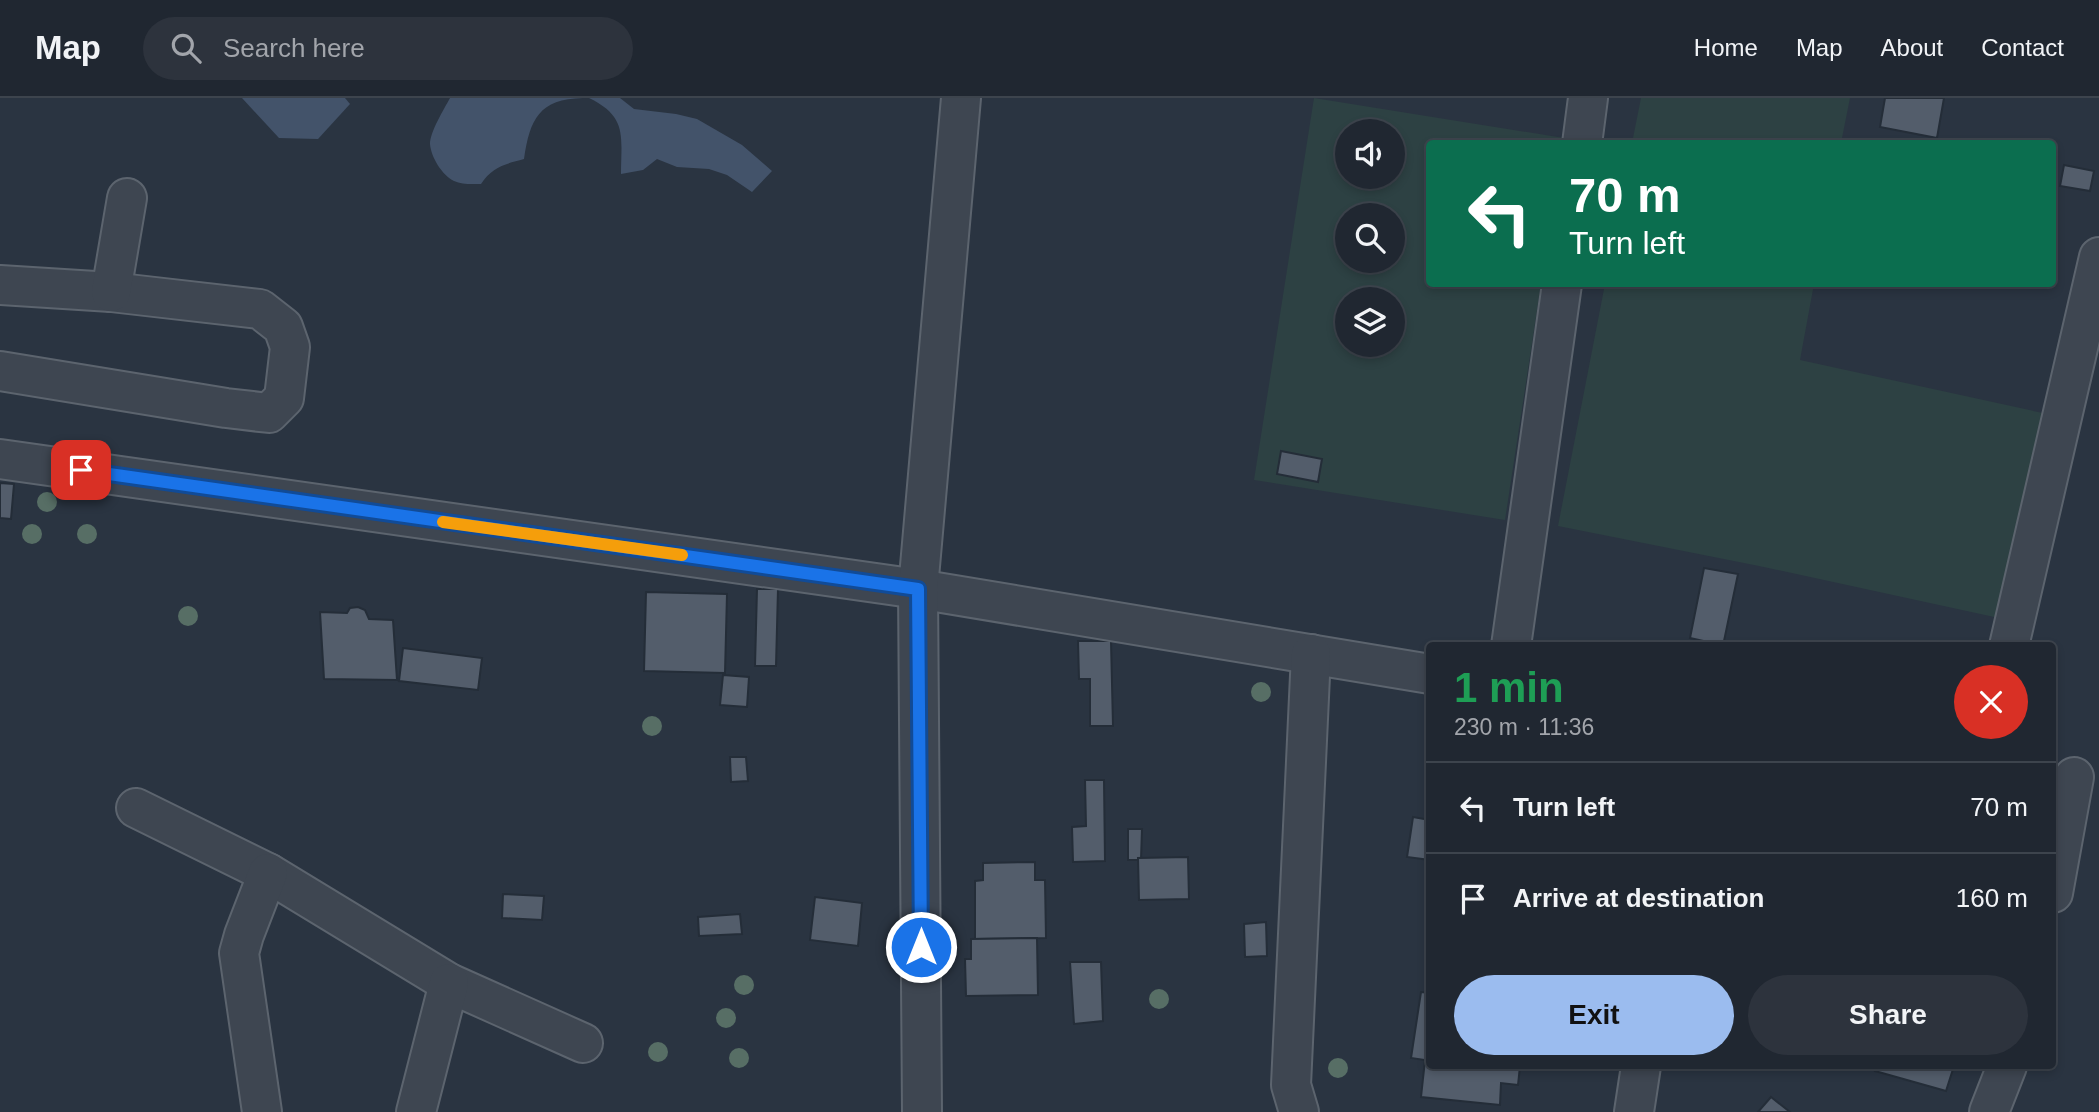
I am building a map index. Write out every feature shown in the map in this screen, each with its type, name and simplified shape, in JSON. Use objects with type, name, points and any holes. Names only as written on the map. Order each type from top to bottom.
[{"type":"street","points":[[922,1112],[918,589],[961,98]]},
{"type":"street","points":[[1582,140],[1588,98]]},
{"type":"street","points":[[111,292],[127,198]]},
{"type":"street","points":[[2010,642],[2099,257]]},
{"type":"street","points":[[0,285],[111,292],[260,309],[283,327],[290,347],[284,398],[269,413],[0,371]]},
{"type":"street","points":[[1511,642],[1562,287]]},
{"type":"street","points":[[0,459],[918,589],[1426,673]]},
{"type":"street","points":[[1299,1112],[1291,1084],[1311,654]]},
{"type":"street","points":[[2056,877],[2075,778]]},
{"type":"street","points":[[136,808],[268,873],[449,983],[583,1043]]},
{"type":"street","points":[[262,1112],[240,953],[244,935],[268,873]]},
{"type":"street","points":[[416,1112],[449,983]]},
{"type":"street","points":[[1634,1112],[1641,1069]]},
{"type":"street","points":[[1989,1112],[2006,1069]]},
{"type":"green space","points":[[1314,98],[1564,138],[1426,140],[1426,287],[1541,287],[1505,520],[1254,480]]},
{"type":"green space","points":[[1641,98],[1850,98],[1842,140],[1633,140]]},
{"type":"green space","points":[[1604,287],[1813,287],[1800,360],[2052,415],[2008,620],[1558,526]]},
{"type":"water","points":[[242,98],[345,98],[350,104],[318,139],[279,138]]},
{"type":"water","points":[[450,98],[583,98],[556,102],[539,114],[530,133],[524,159],[494,170],[481,184],[464,184],[445,175],[432,154],[430,144],[432,133]]},
{"type":"water","points":[[589,98],[620,98],[634,109],[697,119],[742,145],[772,171],[752,192],[727,175],[709,169],[677,167],[657,159],[643,170],[621,174],[620,129],[616,120],[602,105]]},
{"type":"building","points":[[1885,98],[1944,98],[1937,138],[1880,127]]},
{"type":"building","points":[[2064,165],[2094,171],[2090,191],[2060,186]]},
{"type":"building","points":[[1281,451],[1322,459],[1318,482],[1277,474]]},
{"type":"building","points":[[0,483],[14,484],[11,519],[0,518]]},
{"type":"building","points":[[1704,568],[1738,574],[1724,641],[1728,642],[1708,642],[1690,638]]},
{"type":"building","points":[[757,589],[778,589],[776,666],[755,666]]},
{"type":"building","points":[[646,592],[727,594],[725,673],[644,671]]},
{"type":"building","points":[[350,608],[365,610],[369,619],[393,620],[397,680],[324,679],[320,612],[347,613]]},
{"type":"building","points":[[1078,641],[1111,641],[1113,726],[1090,726],[1090,679],[1079,679]]},
{"type":"building","points":[[403,648],[482,658],[478,690],[399,681]]},
{"type":"building","points":[[723,675],[749,677],[747,707],[720,705]]},
{"type":"building","points":[[730,757],[746,757],[748,781],[731,782]]},
{"type":"building","points":[[1085,780],[1104,780],[1105,861],[1073,862],[1072,827],[1086,826]]},
{"type":"building","points":[[1413,817],[1426,819],[1426,859],[1407,857]]},
{"type":"building","points":[[1128,829],[1142,829],[1141,860],[1128,860]]},
{"type":"building","points":[[1188,857],[1189,899],[1139,900],[1138,858]]},
{"type":"building","points":[[1035,862],[1035,880],[1045,880],[1046,938],[975,939],[975,881],[983,880],[983,863]]},
{"type":"building","points":[[503,894],[544,896],[542,920],[502,918]]},
{"type":"building","points":[[815,897],[862,903],[858,946],[810,940]]},
{"type":"building","points":[[740,914],[742,934],[699,936],[698,917]]},
{"type":"building","points":[[1266,922],[1267,956],[1245,957],[1244,924]]},
{"type":"building","points":[[1037,938],[1038,995],[966,996],[965,959],[971,959],[971,939]]},
{"type":"building","points":[[1070,962],[1101,962],[1103,1021],[1074,1024]]},
{"type":"building","points":[[1421,992],[1426,993],[1426,1069],[1520,1069],[1518,1085],[1501,1083],[1500,1105],[1421,1097],[1425,1060],[1411,1058]]},
{"type":"building","points":[[1875,1069],[1953,1069],[1946,1091]]},
{"type":"building","points":[[1771,1097],[1790,1112],[1758,1112]]},
{"type":"slow traffic","points":[[443,522],[682,555]]},
{"type":"route","points":[[81,470],[918,589],[921,947]]}]
